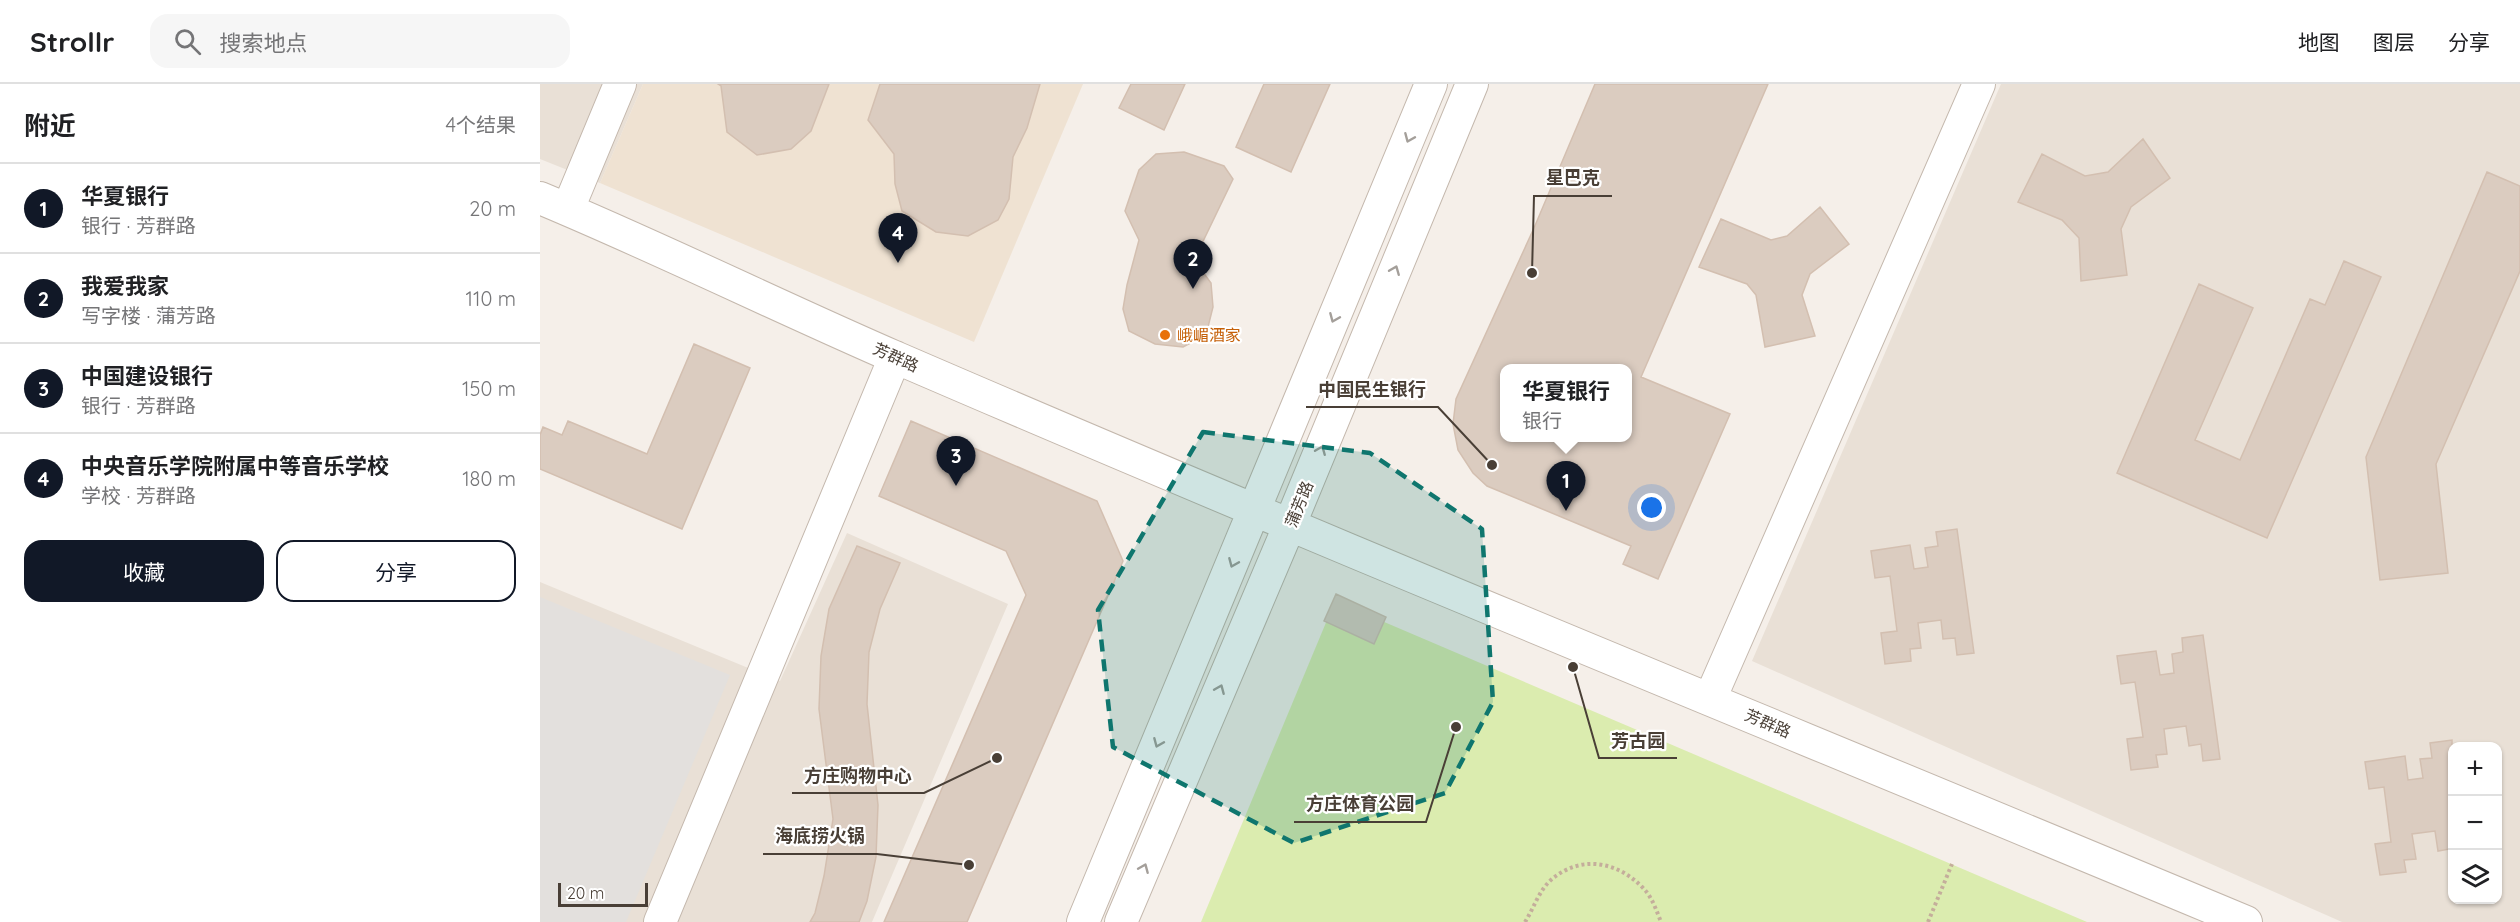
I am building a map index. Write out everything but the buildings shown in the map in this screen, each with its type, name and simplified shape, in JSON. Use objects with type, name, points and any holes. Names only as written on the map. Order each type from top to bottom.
[{"type":"street","points":[[554,203],[620,84]]},
{"type":"street","points":[[1083,922],[1431,84]]},
{"type":"street","name":"蒲芳路","points":[[1121,922],[1290,524],[1472,84]]},
{"type":"street","points":[[1710,699],[1979,84]]},
{"type":"street","name":"芳群路","points":[[554,203],[895,357],[1578,647],[1710,699],[2246,922]]},
{"type":"street","points":[[660,922],[895,357]]},
{"type":"path","points":[[1525,922],[1534,902],[1552,879],[1577,865],[1601,862],[1624,871],[1646,890],[1662,922]]},
{"type":"path","points":[[1928,922],[1952,864]]},
{"type":"highlighted area","points":[[1203,432],[1370,453],[1482,529],[1493,702],[1445,793],[1294,843],[1113,747],[1098,610]]},
{"type":"shaded area","points":[[540,84],[643,84],[600,183],[540,159]]},
{"type":"shaded area","points":[[643,84],[1083,84],[974,342],[600,183]]},
{"type":"shaded area","points":[[2001,84],[2520,84],[2520,922],[2342,922],[1752,661]]},
{"type":"shaded area","points":[[847,533],[1008,604],[872,922],[540,922],[540,582],[780,681]]},
{"type":"shaded area","points":[[540,597],[730,675],[626,922],[540,922]]},
{"type":"green space","points":[[1335,601],[2087,922],[1201,922]]},
{"type":"place","name":"中央音乐学院附属中等音乐学校","points":[[898,263]]},
{"type":"place","name":"星巴克","points":[[1532,273]]},
{"type":"place","name":"我爱我家","points":[[1193,289]]},
{"type":"place","name":"峨嵋酒家","points":[[1165,335]]},
{"type":"place","name":"中国民生银行","points":[[1492,465]]},
{"type":"place","name":"中国建设银行","points":[[956,486]]},
{"type":"place","name":"华夏银行","points":[[1566,511]]},
{"type":"place","name":"芳古园","points":[[1573,667]]},
{"type":"place","name":"方庄体育公园","points":[[1456,727]]},
{"type":"place","name":"方庄购物中心","points":[[997,758]]},
{"type":"place","name":"海底捞火锅","points":[[969,865]]}]
